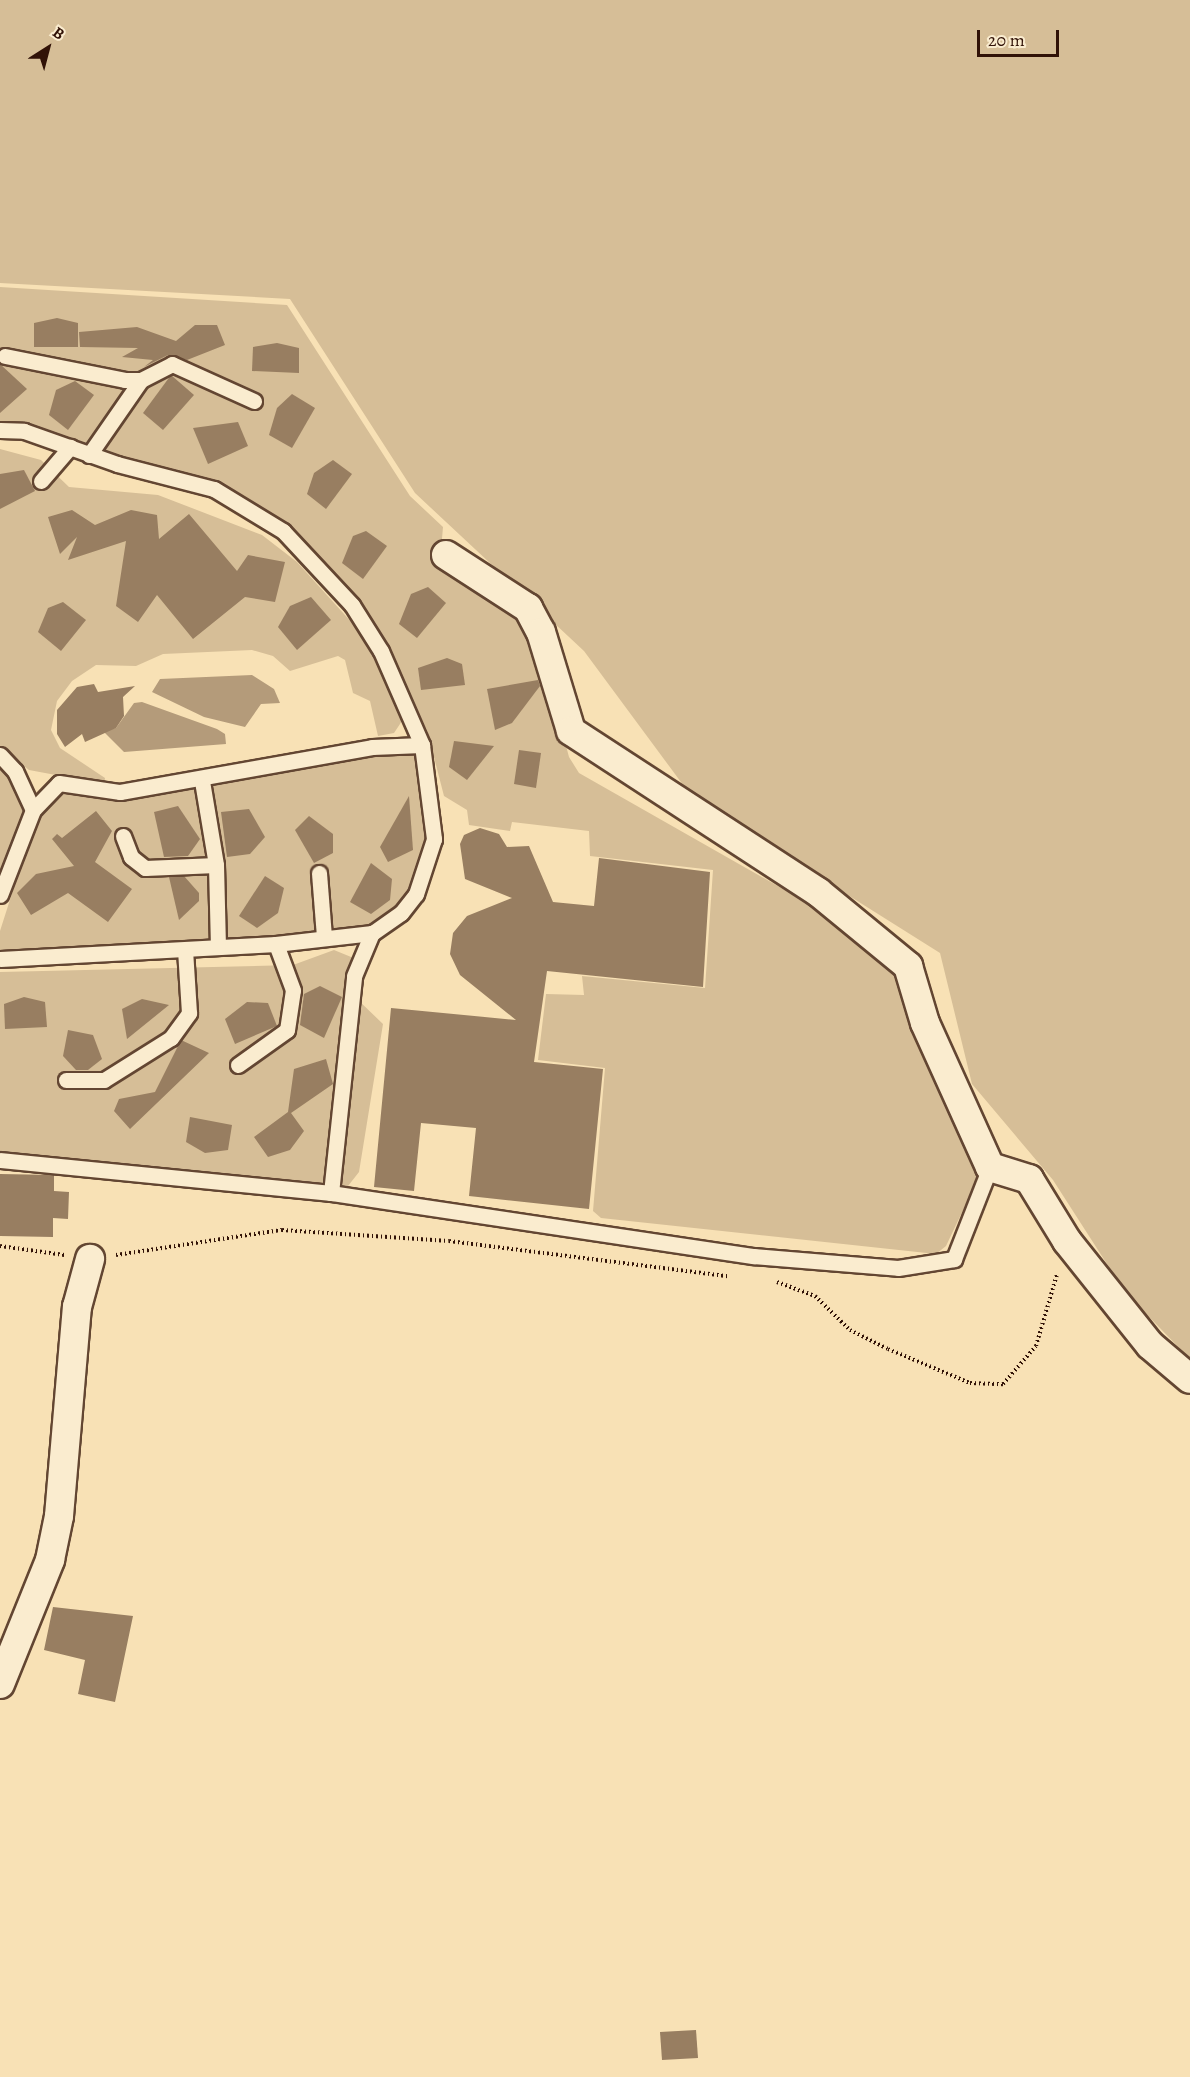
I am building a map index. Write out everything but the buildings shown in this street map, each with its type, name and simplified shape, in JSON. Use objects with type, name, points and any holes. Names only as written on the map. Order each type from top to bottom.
[{"type":"street","points":[[446,555],[528,608],[541,632],[571,731],[818,892],[908,966],[925,1023],[990,1167],[1029,1179],[1067,1241],[1150,1345],[1190,1379]]},
{"type":"street","points":[[0,1684],[50,1560],[59,1516],[77,1307],[90,1259]]},
{"type":"lane","points":[[5,356],[141,380]]},
{"type":"lane","points":[[89,455],[141,380],[172,364],[254,400]]},
{"type":"lane","points":[[0,430],[24,431],[89,455],[214,489],[283,531],[352,605],[381,651],[422,745],[434,840],[416,894],[372,933],[354,976],[331,1193]]},
{"type":"lane","points":[[41,481],[70,447]]},
{"type":"lane","points":[[0,895],[33,810],[59,783],[120,792],[372,747],[422,745]]},
{"type":"lane","points":[[0,755],[15,771],[33,810]]},
{"type":"lane","points":[[202,781],[216,865],[218,946]]},
{"type":"lane","points":[[123,836],[131,857],[145,868],[216,865]]},
{"type":"lane","points":[[319,873],[324,937]]},
{"type":"lane","points":[[0,959],[276,944],[372,933]]},
{"type":"lane","points":[[238,1065],[287,1030],[293,990],[276,944]]},
{"type":"lane","points":[[66,1080],[104,1080],[171,1038],[189,1013],[184,950]]},
{"type":"lane","points":[[0,1160],[331,1193],[753,1256],[898,1268],[954,1258],[990,1167]]},
{"type":"path","points":[[0,1246],[90,1259],[282,1230],[449,1241],[734,1277]]},
{"type":"path","points":[[767,1281],[815,1296],[850,1330],[930,1368],[970,1383],[1003,1384],[1036,1346],[1067,1241]]},
{"type":"shaded area","points":[[0,0],[1190,0],[1190,1359],[1125,1292],[1053,1180],[972,1084],[940,953],[692,797],[584,651],[415,493],[290,299],[0,283]]},
{"type":"shaded area","points":[[0,287],[287,305],[410,496],[443,527],[440,562],[521,613],[548,678],[569,757],[579,773],[864,935],[903,967],[984,1166],[946,1246],[936,1254],[601,1218],[593,1211],[605,1068],[538,1060],[546,994],[584,995],[582,976],[705,988],[713,870],[590,856],[589,831],[512,822],[510,831],[469,825],[467,810],[444,796],[427,730],[381,638],[250,505],[0,425]]},
{"type":"shaded area","points":[[0,449],[41,460],[69,487],[158,495],[262,535],[297,562],[363,635],[405,714],[394,733],[378,736],[370,701],[353,693],[345,660],[338,656],[290,671],[273,656],[252,650],[163,654],[136,666],[96,665],[72,681],[57,701],[51,730],[60,748],[105,778],[104,784],[29,770],[0,747]]},
{"type":"shaded area","points":[[252,675],[274,689],[280,703],[261,704],[245,727],[204,717],[152,692],[160,679]]},
{"type":"shaded area","points":[[142,702],[217,729],[225,734],[226,744],[124,752],[102,730],[116,728],[134,703]]},
{"type":"shaded area","points":[[409,750],[419,759],[426,838],[404,903],[371,930],[0,954],[0,931],[38,812],[57,791],[109,801]]},
{"type":"shaded area","points":[[0,763],[19,787],[26,807],[0,876]]},
{"type":"shaded area","points":[[334,950],[356,959],[356,998],[383,1024],[359,1172],[348,1186],[338,1192],[0,1157],[0,972],[293,965]]}]
